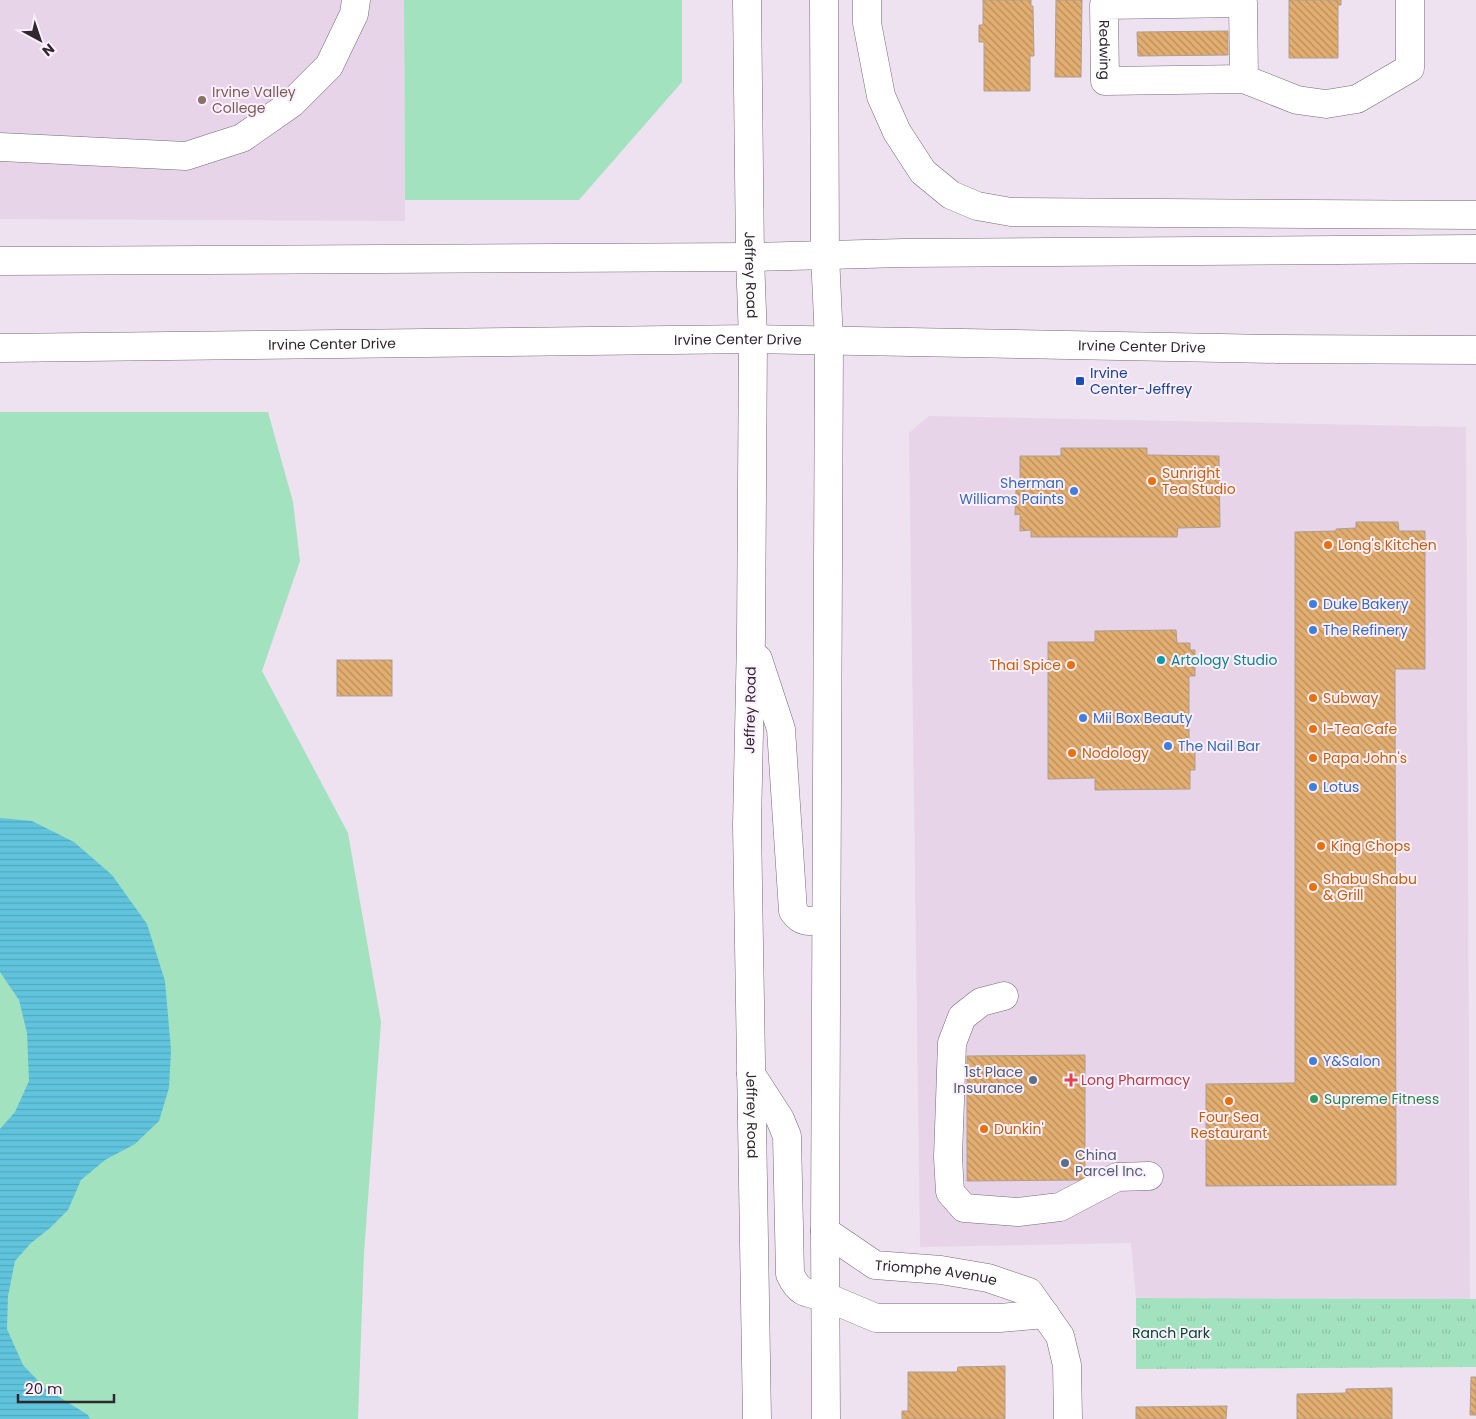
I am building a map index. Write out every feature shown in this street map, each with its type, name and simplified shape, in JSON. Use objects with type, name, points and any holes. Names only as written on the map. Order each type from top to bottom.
[{"type":"main road","points":[[0,147],[186,156],[242,138],[292,103],[329,66],[354,14],[356,0]]},
{"type":"main road","name":"Jeffrey Road","points":[[747,0],[750,257],[753,338],[751,638],[747,825],[757,1419]]},
{"type":"main road","points":[[824,0],[824,255],[830,341],[824,1296],[826,1419]]},
{"type":"main road","points":[[867,0],[867,24],[881,96],[897,132],[923,172],[951,195],[977,206],[1011,212],[1476,215]]},
{"type":"main road","name":"Redwing","points":[[1244,79],[1243,3],[1104,5],[1105,81],[1244,79],[1297,100],[1326,104],[1357,99],[1410,68],[1410,0]]},
{"type":"main road","points":[[0,261],[750,257],[913,253],[1476,248]]},
{"type":"main road","name":"Irvine Center Drive","points":[[0,348],[753,338],[1278,349],[1476,350]]},
{"type":"main road","points":[[751,638],[781,729],[793,911],[798,918],[805,922],[826,919]]},
{"type":"main road","points":[[1004,996],[982,1002],[962,1017],[952,1043],[948,1157],[950,1192],[964,1208],[1018,1212],[1060,1207],[1117,1176],[1149,1176]]},
{"type":"main road","points":[[751,1074],[780,1119],[787,1136],[790,1274],[800,1290],[809,1295],[824,1296],[876,1318],[1000,1318],[1053,1325],[1067,1365],[1068,1419]]},
{"type":"main road","name":"Triomphe Avenue","points":[[825,1231],[875,1265],[941,1270],[988,1278],[1029,1292],[1053,1325]]},
{"type":"shaded area","name":"Irvine Valley College","points":[[0,0],[404,0],[405,221],[0,219]]},
{"type":"shaded area","points":[[929,416],[1466,427],[1470,1299],[1136,1298],[1131,1243],[920,1247],[909,433]]},
{"type":"green space","points":[[404,0],[682,0],[682,82],[579,200],[405,200]]},
{"type":"green space","points":[[0,412],[268,412],[293,502],[300,561],[262,671],[348,833],[381,1022],[364,1253],[358,1419],[0,1419]]},
{"type":"green space","name":"Ranch Park","points":[[1136,1298],[1476,1299],[1476,1367],[1136,1369]]},
{"type":"water","points":[[0,818],[32,821],[74,842],[112,875],[147,924],[165,981],[171,1050],[169,1088],[159,1121],[135,1144],[105,1160],[81,1180],[68,1210],[31,1243],[15,1261],[8,1296],[7,1329],[23,1365],[45,1388],[88,1415],[90,1419],[0,1419],[0,1129],[15,1112],[29,1081],[27,1033],[19,1000],[0,972]]},
{"type":"building","points":[[983,0],[1031,0],[1031,6],[1033,6],[1034,56],[1030,56],[1030,91],[984,91],[984,42],[979,42],[979,25],[983,25]]},
{"type":"building","points":[[1056,0],[1082,0],[1081,77],[1055,77]]},
{"type":"building","points":[[1289,0],[1341,0],[1341,5],[1338,5],[1338,58],[1289,58]]},
{"type":"building","points":[[1228,31],[1228,55],[1138,56],[1137,32]]},
{"type":"building","points":[[1061,448],[1147,448],[1147,455],[1219,456],[1220,527],[1178,528],[1177,537],[1031,537],[1031,530],[1020,531],[1020,514],[1015,515],[1016,490],[1020,490],[1020,456],[1061,456]]},
{"type":"building","points":[[1356,522],[1398,522],[1399,531],[1425,531],[1425,669],[1395,669],[1396,1185],[1206,1186],[1206,1084],[1295,1083],[1295,532],[1336,531],[1336,529],[1356,528]]},
{"type":"building","points":[[1176,630],[1177,643],[1190,643],[1190,650],[1195,650],[1195,676],[1189,676],[1189,744],[1195,745],[1195,770],[1190,770],[1190,789],[1095,790],[1095,778],[1048,779],[1048,642],[1095,642],[1095,631]]},
{"type":"building","points":[[337,660],[392,660],[392,696],[337,696]]},
{"type":"building","points":[[1085,1055],[1085,1180],[967,1181],[967,1056]]},
{"type":"building","points":[[1005,1366],[1005,1419],[902,1419],[902,1411],[908,1411],[908,1372],[957,1372],[958,1367]]},
{"type":"building","points":[[1471,1377],[1476,1377],[1476,1415],[1470,1415]]},
{"type":"building","points":[[1392,1388],[1392,1419],[1297,1419],[1297,1394],[1346,1393],[1346,1389]]},
{"type":"building","points":[[1227,1406],[1226,1419],[1136,1419],[1136,1407]]},
{"type":"place","name":"Irvine Valley College","points":[[202,100]]},
{"type":"place","name":"Irvine Center-Jeffrey","points":[[1080,381]]},
{"type":"place","name":"Sunright Tea Studio","points":[[1152,481]]},
{"type":"place","name":"Sherman Williams Paints","points":[[1074,491]]},
{"type":"place","name":"Long's Kitchen","points":[[1328,545]]},
{"type":"place","name":"Duke Bakery","points":[[1313,604]]},
{"type":"place","name":"The Refinery","points":[[1313,630]]},
{"type":"place","name":"Artology Studio","points":[[1161,660]]},
{"type":"place","name":"Thai Spice","points":[[1071,665]]},
{"type":"place","name":"Subway","points":[[1313,698]]},
{"type":"place","name":"Mii Box Beauty","points":[[1083,718]]},
{"type":"place","name":"I-Tea Cafe","points":[[1313,729]]},
{"type":"place","name":"The Nail Bar","points":[[1168,746]]},
{"type":"place","name":"Nodology","points":[[1072,753]]},
{"type":"place","name":"Papa John's","points":[[1313,758]]},
{"type":"place","name":"Lotus","points":[[1313,787]]},
{"type":"place","name":"King Chops","points":[[1321,846]]},
{"type":"place","name":"Shabu Shabu & Grill","points":[[1313,887]]},
{"type":"place","name":"Y&Salon","points":[[1313,1061]]},
{"type":"place","name":"1st Place Insurance","points":[[1033,1080]]},
{"type":"place","name":"Long Pharmacy","points":[[1071,1080]]},
{"type":"place","name":"Supreme Fitness","points":[[1314,1099]]},
{"type":"place","name":"Four Sea Restaurant","points":[[1229,1101]]},
{"type":"place","name":"Dunkin'","points":[[984,1129]]},
{"type":"place","name":"China Parcel Inc.","points":[[1065,1163]]}]
